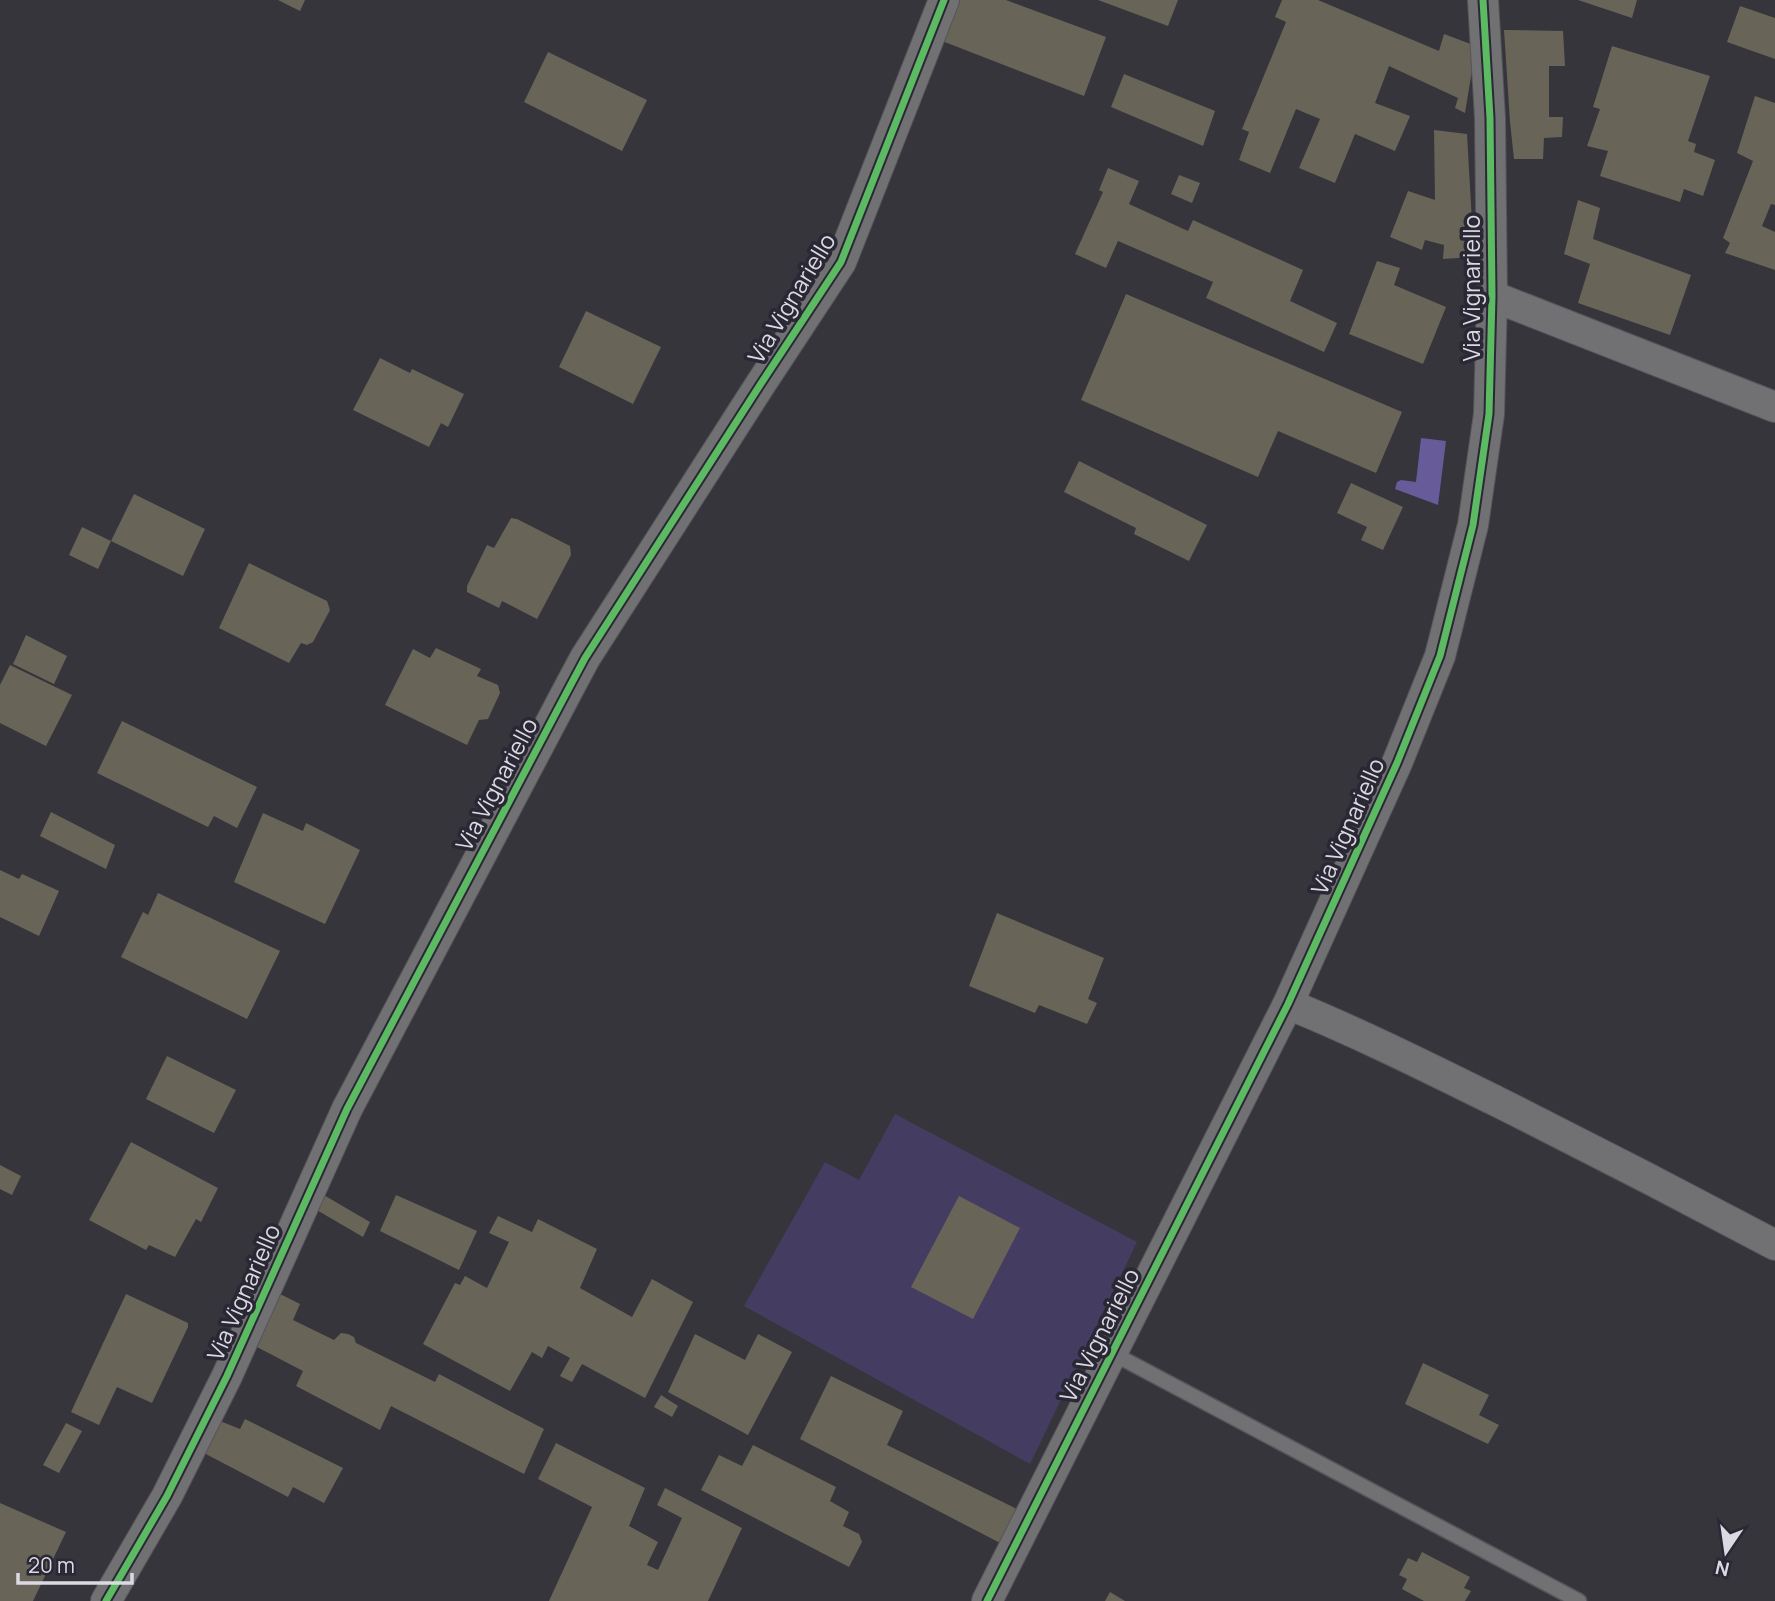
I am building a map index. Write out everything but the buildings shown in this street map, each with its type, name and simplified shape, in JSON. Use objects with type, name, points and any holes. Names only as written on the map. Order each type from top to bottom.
[{"type":"street","name":"Via Vignariello","points":[[106,1601],[167,1496],[227,1376],[346,1109],[585,658],[841,262],[944,0]]},
{"type":"street","name":"Via Vignariello","points":[[987,1601],[1288,1004],[1397,763],[1440,656],[1474,525],[1489,414],[1492,296],[1490,118],[1483,0]]},
{"type":"street","points":[[1492,296],[1775,407]]},
{"type":"street","points":[[1288,1004],[1338,1025],[1525,1115],[1775,1245]]},
{"type":"lane","points":[[1112,1353],[1580,1601]]},
{"type":"shaded area","points":[[1421,438],[1446,441],[1438,505],[1395,489],[1397,482],[1401,480],[1416,482]]},
{"type":"shaded area","points":[[895,1114],[1137,1242],[1030,1464],[744,1306],[825,1162],[859,1180]]},
{"type":"cycle path","points":[[106,1601],[167,1496],[227,1376],[347,1109],[585,658],[841,262],[944,0]]},
{"type":"cycle path","points":[[987,1601],[1288,1004],[1397,763],[1440,656],[1473,525],[1489,414],[1492,296],[1490,118],[1483,0]]}]
